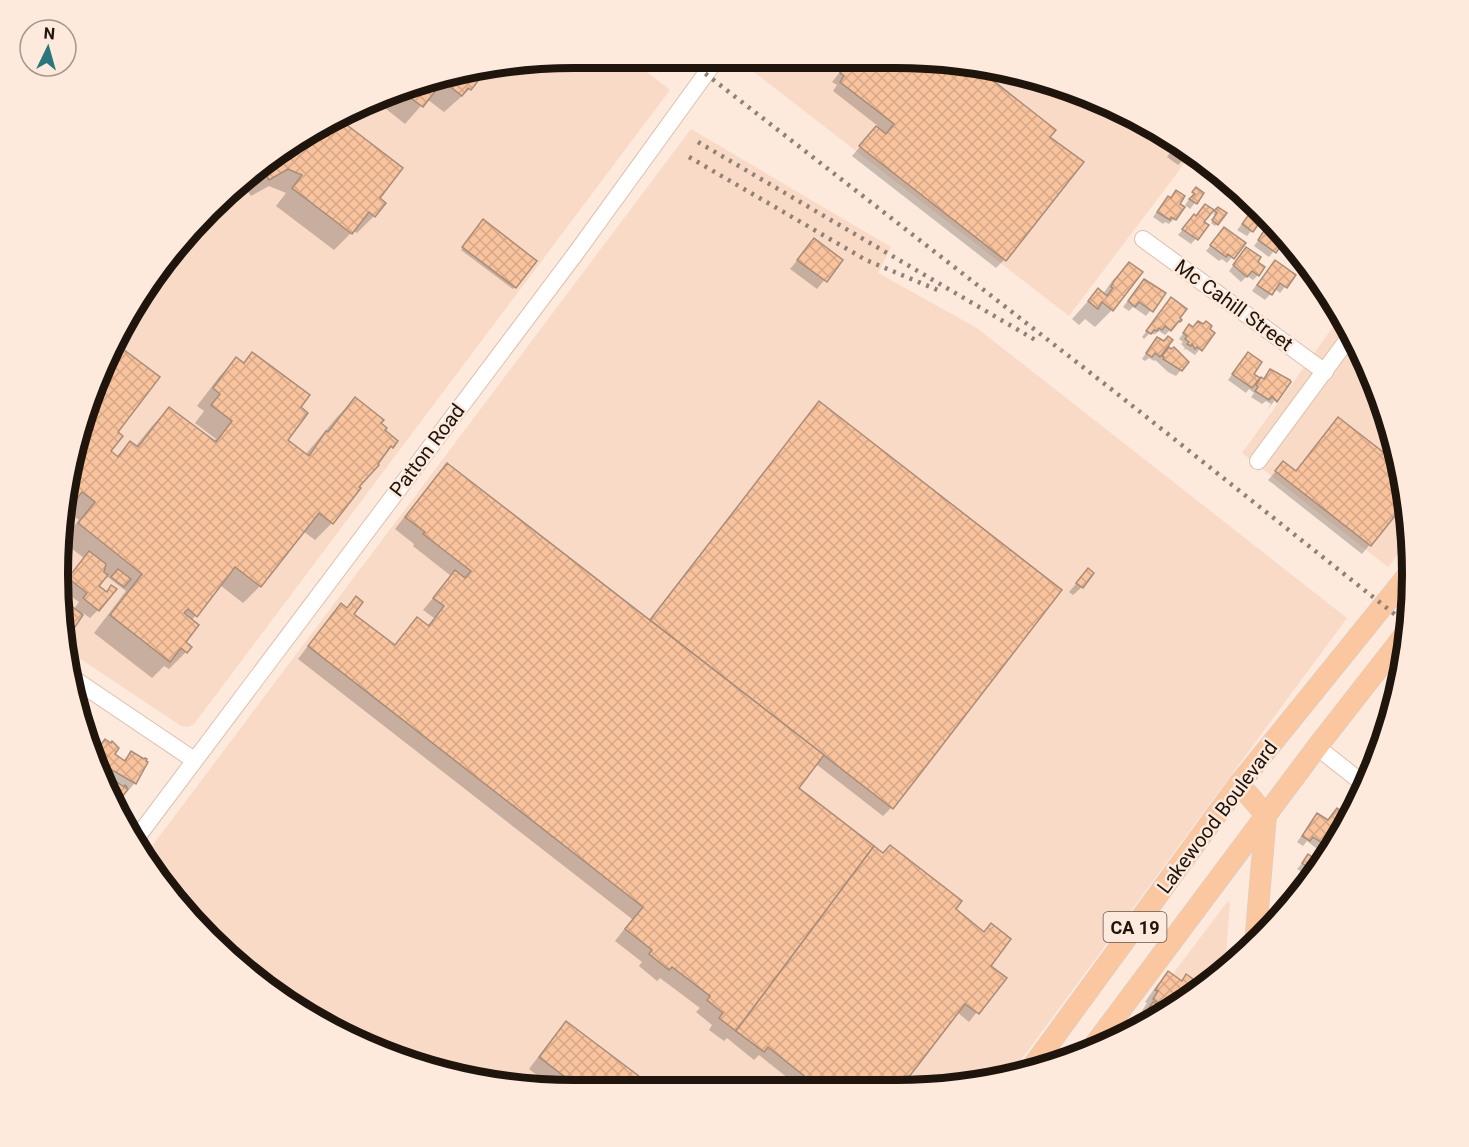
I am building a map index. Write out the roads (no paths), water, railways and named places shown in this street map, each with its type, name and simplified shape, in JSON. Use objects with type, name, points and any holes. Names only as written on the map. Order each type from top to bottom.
[{"type":"main road","name":"Lakewood Boulevard","points":[[1038,1059],[1239,784],[1401,583]]},
{"type":"main road","name":"Lakewood Boulevard","points":[[1102,1035],[1317,747],[1396,646]]},
{"type":"main road","points":[[1239,784],[1266,815],[1256,927]]},
{"type":"street","name":"Patton Road","points":[[140,834],[576,253],[710,68]]},
{"type":"street","name":"Mc Cahill Street","points":[[1143,239],[1324,372]]},
{"type":"street","points":[[1258,461],[1345,343]]},
{"type":"street","points":[[80,683],[194,760]]},
{"type":"street","points":[[1317,747],[1357,779]]},
{"type":"railway","points":[[698,68],[1115,392],[1399,618]]},
{"type":"railway","points":[[698,142],[1037,341]]},
{"type":"railway","points":[[689,157],[866,260],[940,291]]}]
